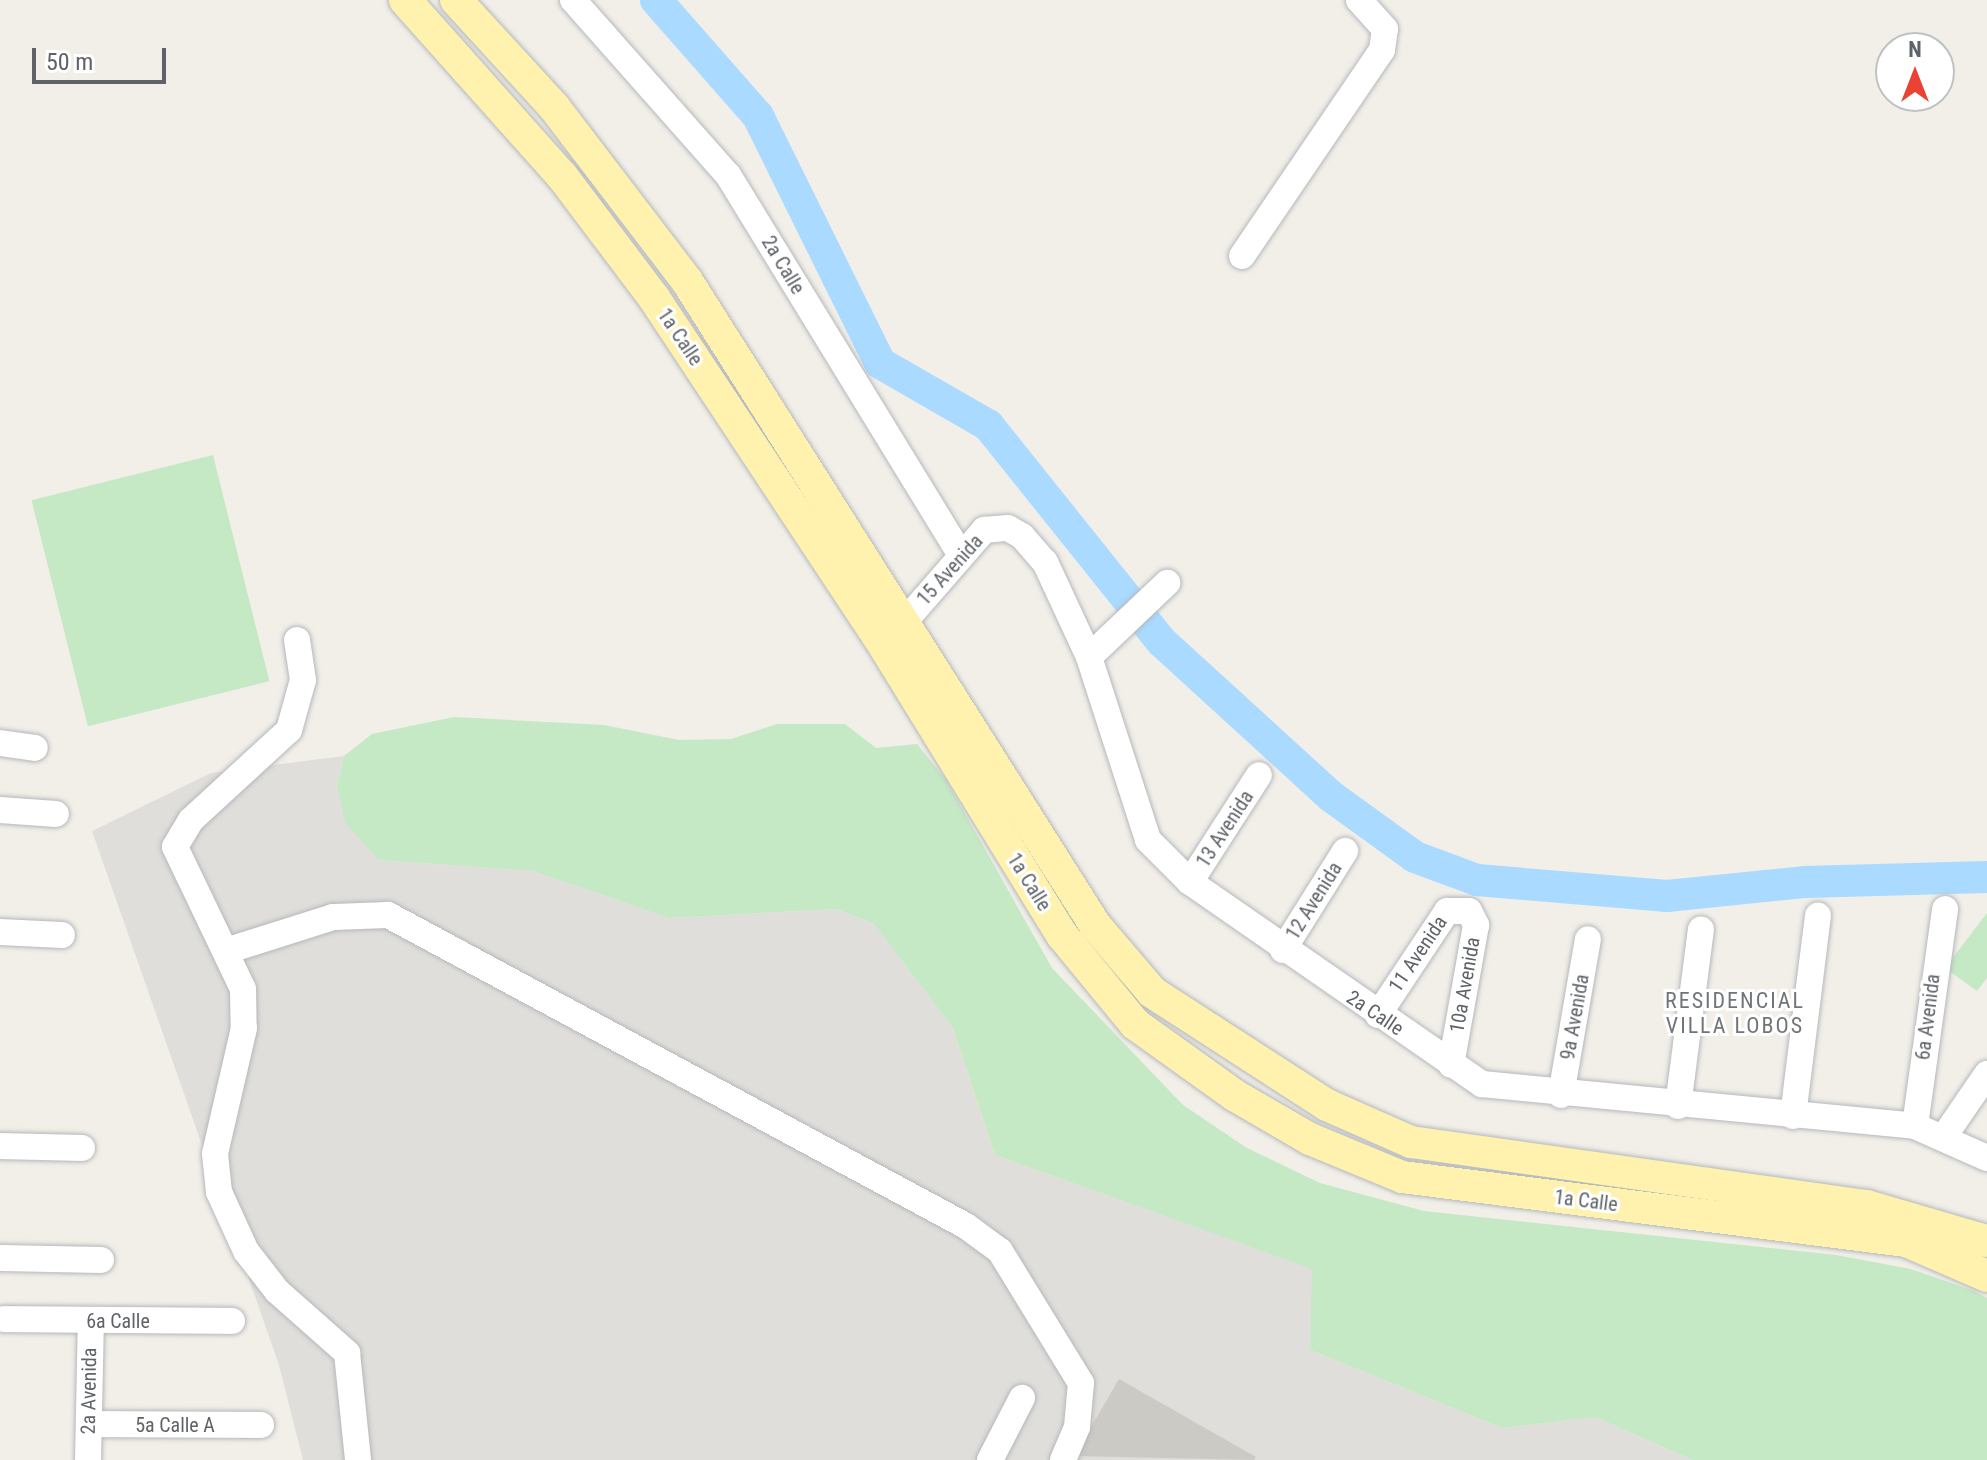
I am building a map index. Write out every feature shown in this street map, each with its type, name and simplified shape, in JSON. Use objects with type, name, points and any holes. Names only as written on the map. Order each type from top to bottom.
[{"type":"main road","name":"1a Calle","points":[[405,0],[562,176],[654,298],[878,636],[1062,935],[1135,1024],[1246,1102],[1402,1177],[1906,1241],[1987,1276]]},
{"type":"main road","name":"1a Calle","points":[[456,0],[646,224],[1134,977],[1327,1105],[1384,1134],[1442,1149],[1867,1206],[1987,1241]]},
{"type":"street","name":"2a Calle","points":[[573,0],[728,175],[960,554]]},
{"type":"street","points":[[1242,256],[1382,50],[1385,29],[1359,0]]},
{"type":"street","name":"15 Avenida","points":[[905,621],[984,530],[1000,527]]},
{"type":"street","name":"2a Calle","points":[[1000,527],[1022,536],[1045,562],[1089,657],[1148,840],[1190,882],[1451,1065],[1482,1084],[1561,1095],[1915,1126],[1987,1158]]},
{"type":"street","points":[[1089,657],[1167,583]]},
{"type":"street","points":[[297,640],[303,680],[289,730],[191,820],[175,847],[229,950],[243,989],[244,1028],[222,1101],[219,1192],[246,1251],[277,1291],[347,1353],[358,1460]]},
{"type":"street","points":[[0,743],[35,748]]},
{"type":"street","name":"13 Avenida","points":[[1190,882],[1259,775]]},
{"type":"street","points":[[0,810],[56,814]]},
{"type":"street","name":"12 Avenida","points":[[1283,950],[1345,851]]},
{"type":"street","name":"11 Avenida","points":[[1378,1015],[1447,911],[1466,909]]},
{"type":"street","name":"10a Avenida","points":[[1451,1065],[1476,925],[1466,909]]},
{"type":"street","name":"6a Avenida","points":[[1915,1126],[1945,909]]},
{"type":"street","points":[[229,950],[333,917],[388,915],[966,1226],[1000,1251],[1081,1383],[1077,1427],[1063,1460]]},
{"type":"street","points":[[1793,1116],[1818,916]]},
{"type":"street","points":[[1678,1106],[1701,929]]},
{"type":"street","points":[[0,932],[62,935]]},
{"type":"street","name":"9a Avenida","points":[[1561,1095],[1588,939]]},
{"type":"street","points":[[1943,1138],[1987,1074]]},
{"type":"street","points":[[0,1146],[82,1148]]},
{"type":"street","points":[[0,1258],[101,1260]]},
{"type":"street","name":"6a Calle","points":[[4,1319],[232,1321]]},
{"type":"street","name":"2a Avenida","points":[[88,1460],[91,1321]]},
{"type":"street","points":[[990,1460],[1022,1398]]},
{"type":"street","name":"5a Calle A","points":[[89,1424],[261,1425]]},
{"type":"shaded area","points":[[344,756],[337,787],[379,860],[533,871],[669,918],[836,909],[873,923],[953,1028],[995,1155],[1313,1269],[1310,1350],[1503,1428],[1595,1417],[1693,1460],[303,1460],[279,1365],[92,831],[211,773]]},
{"type":"green space","points":[[213,455],[269,681],[88,726],[32,500]]},
{"type":"green space","points":[[454,717],[604,725],[679,740],[731,739],[777,724],[845,724],[876,748],[917,744],[946,780],[1052,968],[1183,1105],[1247,1148],[1320,1183],[1424,1211],[1836,1255],[1911,1269],[1974,1291],[1987,1298],[1987,1460],[1693,1460],[1595,1417],[1503,1428],[1310,1350],[1312,1269],[995,1155],[953,1028],[873,923],[836,909],[669,918],[533,871],[379,860],[346,824],[337,787],[344,756],[372,734]]},
{"type":"green space","points":[[1987,913],[1987,978],[1977,991],[1945,968]]},
{"type":"building","points":[[1119,1379],[1256,1457],[1254,1460],[1074,1456]]},
{"type":"waterway","points":[[656,0],[758,116],[880,363],[988,425],[1162,642],[1332,797],[1415,857],[1477,880],[1667,896],[1804,882],[1987,877]]},
{"type":"district","name":"RESIDENCIAL VILLA LOBOS","points":[[1735,1012]]}]
